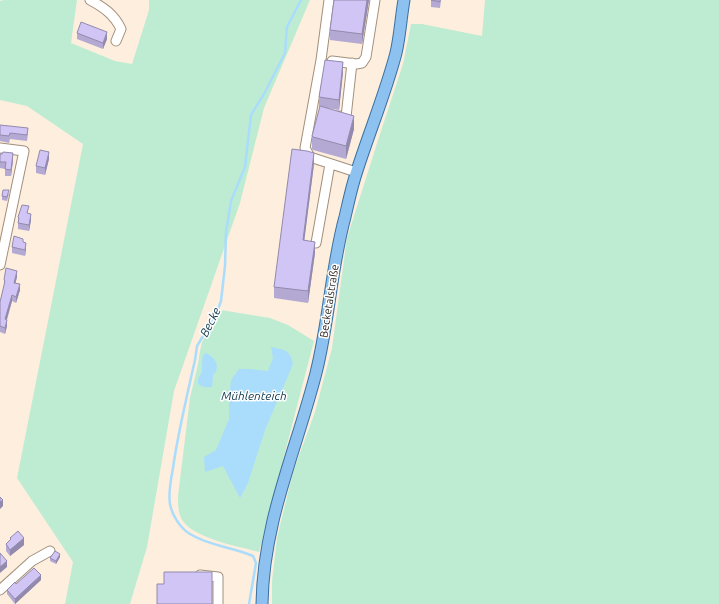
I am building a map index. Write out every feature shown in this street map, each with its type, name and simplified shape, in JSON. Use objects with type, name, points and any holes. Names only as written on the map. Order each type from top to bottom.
[{"type":"main road","name":"Becketalstraße","points":[[262,604],[262,590],[269,537],[278,498],[316,373],[326,326],[338,241],[356,172],[377,116],[396,51],[404,0]]},
{"type":"street","points":[[90,0],[104,8],[118,22],[121,29],[120,35],[116,41]]},
{"type":"street","points":[[329,0],[315,112],[305,148],[310,157],[356,172]]},
{"type":"street","points":[[321,60],[362,63],[366,57],[375,0]]},
{"type":"street","points":[[332,115],[346,117],[352,63]]},
{"type":"street","points":[[0,148],[24,152],[1,254],[0,266]]},
{"type":"street","points":[[316,243],[330,164]]},
{"type":"street","points":[[0,590],[32,561],[50,551]]},
{"type":"street","points":[[194,574],[218,577],[218,604]]},
{"type":"green space","points":[[77,0],[71,43],[115,61],[132,64],[149,10],[149,0],[310,0],[264,108],[240,203],[174,391],[147,547],[130,604],[65,604],[73,562],[17,478],[83,144],[27,106],[0,100],[0,1]]},
{"type":"green space","points":[[485,0],[719,0],[719,604],[272,604],[272,581],[277,538],[293,472],[315,412],[332,348],[347,238],[403,64],[411,24],[422,24],[482,36]]},
{"type":"green space","points":[[221,310],[270,318],[288,325],[314,341],[259,552],[227,544],[194,531],[186,525],[181,518],[179,510],[178,496],[190,398],[202,342]]},
{"type":"water","name":"Mühlenteich","points":[[271,347],[286,351],[290,355],[293,364],[265,430],[248,483],[240,498],[223,466],[205,472],[204,457],[216,450],[229,419],[231,380],[239,369],[268,371],[273,358]]},
{"type":"water","points":[[206,353],[213,358],[217,365],[216,371],[213,375],[212,387],[200,386],[198,382],[202,371],[203,355]]},
{"type":"building","points":[[334,0],[367,0],[362,34],[330,30]]},
{"type":"building","points":[[81,22],[107,32],[103,43],[77,33]]},
{"type":"building","points":[[325,60],[343,62],[339,100],[319,97]]},
{"type":"building","points":[[320,106],[354,116],[346,146],[312,136]]},
{"type":"building","points":[[0,125],[28,128],[27,135],[10,133],[9,136],[0,135]]},
{"type":"building","points":[[292,149],[314,153],[303,240],[315,242],[308,291],[274,287]]},
{"type":"building","points":[[40,150],[49,152],[45,168],[36,166]]},
{"type":"building","points":[[3,152],[13,153],[11,170],[5,169],[6,162],[0,162],[0,154]]},
{"type":"building","points":[[3,190],[9,190],[7,197],[2,196]]},
{"type":"building","points":[[22,205],[29,206],[27,213],[31,214],[29,225],[18,223],[18,217]]},
{"type":"building","points":[[14,236],[23,239],[23,242],[26,243],[25,250],[12,247]]},
{"type":"building","points":[[6,268],[17,271],[14,283],[20,284],[16,297],[12,295],[5,319],[7,320],[5,328],[0,326],[0,302],[5,281]]},
{"type":"building","points":[[18,531],[24,538],[10,550],[6,544]]},
{"type":"building","points":[[55,551],[60,554],[56,561],[50,558]]},
{"type":"building","points":[[0,553],[7,561],[0,567]]},
{"type":"building","points":[[34,568],[41,575],[15,599],[7,590]]},
{"type":"building","points":[[164,572],[212,572],[212,604],[157,604],[157,584],[164,584]]},
{"type":"waterway","name":"Becke","points":[[249,604],[256,563],[253,556],[213,544],[190,534],[177,521],[169,500],[177,441],[197,346],[216,315],[221,301],[225,266],[226,232],[231,201],[245,167],[251,115],[264,94],[285,53],[287,27],[301,0]]}]
